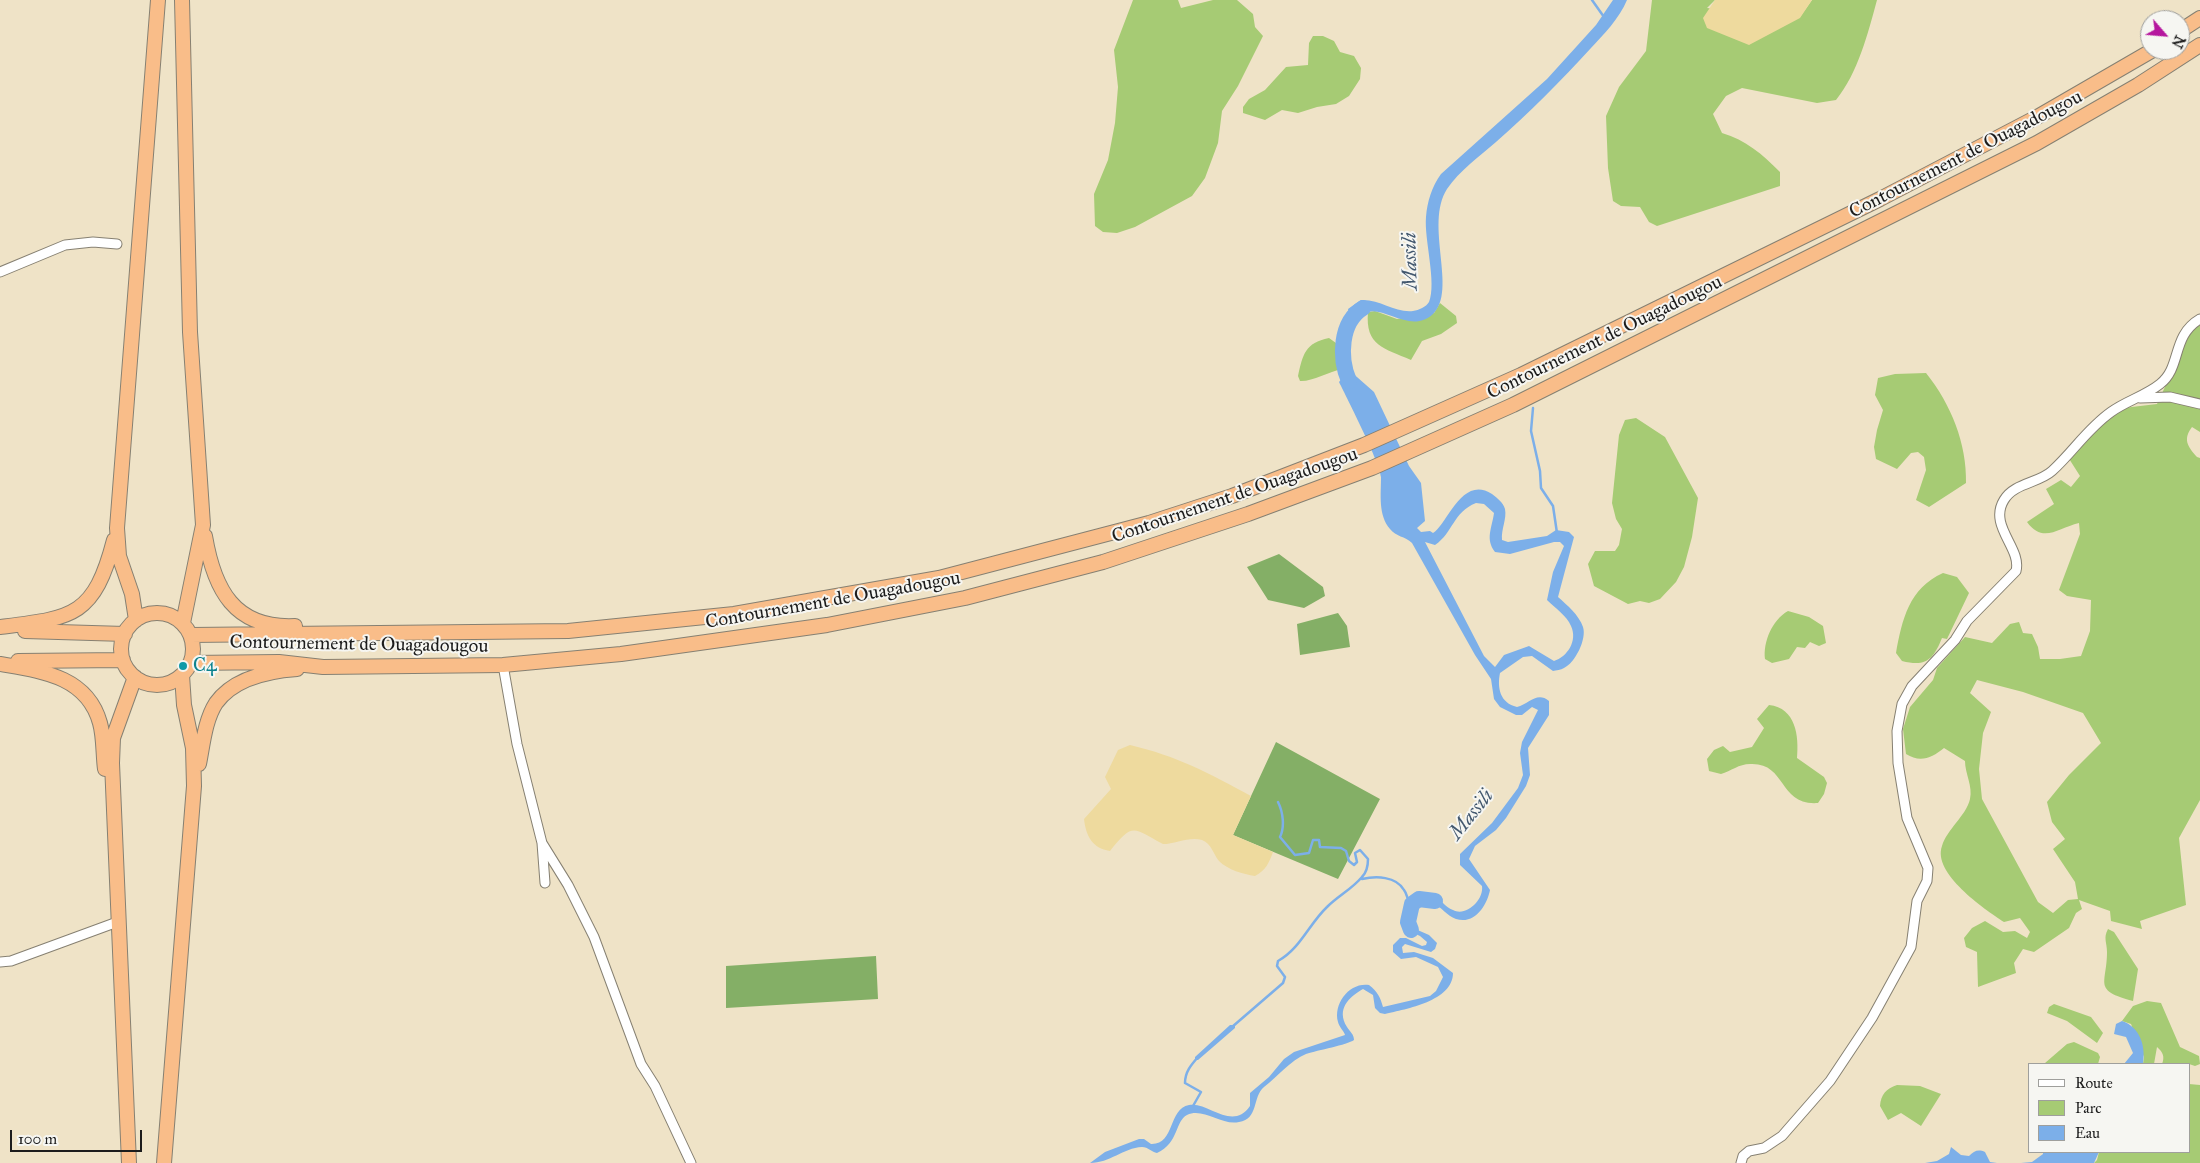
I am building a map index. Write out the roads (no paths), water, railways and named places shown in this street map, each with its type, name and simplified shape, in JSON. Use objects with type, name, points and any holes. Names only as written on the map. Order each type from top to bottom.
[{"type":"highway","points":[[136,620],[132,594],[119,556],[117,528],[158,0]]},
{"type":"highway","points":[[182,0],[190,332],[203,525],[214,576],[224,596],[236,609],[252,619],[273,626],[301,626],[325,633]]},
{"type":"highway","name":"Contournement de Ouagadougou","points":[[186,669],[279,662],[324,667],[503,664],[620,654],[828,625],[965,598],[1103,562],[1248,514],[1372,468],[1513,405],[2037,143],[2138,85],[2200,45]]},
{"type":"highway","name":"Contournement de Ouagadougou","points":[[187,629],[251,636],[325,633],[568,631],[734,614],[939,578],[1149,523],[1232,496],[1364,446],[1521,375],[1880,199],[2039,116],[2140,57]]},
{"type":"highway","points":[[164,1163],[194,786],[193,748],[184,705],[186,669],[194,649],[187,629],[203,525]]},
{"type":"highway","points":[[0,629],[46,622],[69,614],[87,603],[101,584],[117,528]]},
{"type":"highway","points":[[186,669],[175,681],[156,685],[147,684],[135,677],[123,660],[121,648],[124,634],[136,620],[148,614],[158,612],[167,614],[187,629]]},
{"type":"highway","points":[[0,629],[124,634]]},
{"type":"highway","points":[[0,663],[123,660]]},
{"type":"highway","points":[[0,663],[49,672],[67,680],[83,691],[94,707],[100,724],[106,775],[114,808]]},
{"type":"highway","points":[[194,786],[209,720],[216,703],[230,690],[246,680],[263,674],[324,667]]},
{"type":"highway","points":[[129,1163],[114,808],[114,738],[130,697],[135,677]]},
{"type":"street","points":[[0,272],[65,245],[93,242],[117,244]]},
{"type":"street","points":[[1741,1163],[1743,1156],[1749,1151],[1764,1148],[1782,1136],[1830,1081],[1872,1018],[1910,947],[1917,901],[1927,881],[1928,868],[1911,832],[1898,763],[1897,731],[1902,704],[1912,686],[1955,640],[1967,620],[2016,572],[2018,565],[2003,531],[2000,515],[2003,500],[2011,492],[2051,472],[2091,427],[2125,403],[2165,381],[2185,331],[2200,319]]},
{"type":"street","points":[[2137,398],[2170,397],[2200,404]]},
{"type":"street","points":[[503,664],[518,744],[542,843],[544,884]]},
{"type":"street","points":[[542,843],[568,885],[594,937],[641,1064],[655,1086],[691,1163]]},
{"type":"street","points":[[0,962],[11,961],[120,921]]},
{"type":"water","points":[[1613,0],[1627,0],[1620,14],[1606,32],[1545,96],[1464,170],[1447,189],[1441,204],[1439,220],[1442,289],[1440,303],[1433,314],[1425,319],[1408,321],[1375,311],[1368,312],[1353,324],[1348,323],[1350,317],[1348,309],[1361,300],[1368,300],[1406,311],[1418,310],[1428,304],[1432,284],[1426,217],[1430,194],[1441,174],[1547,79],[1596,25]]},
{"type":"water","points":[[1342,360],[1346,360],[1349,370],[1374,392],[1409,466],[1421,483],[1425,521],[1417,528],[1421,532],[1430,531],[1433,533],[1464,495],[1472,491],[1481,490],[1492,494],[1500,500],[1505,509],[1502,540],[1508,542],[1547,536],[1556,530],[1569,532],[1574,537],[1558,597],[1579,618],[1584,632],[1582,644],[1572,661],[1561,669],[1553,671],[1532,656],[1523,657],[1500,673],[1499,684],[1501,694],[1507,702],[1517,707],[1533,699],[1545,698],[1549,701],[1549,715],[1528,748],[1530,775],[1526,786],[1506,818],[1496,830],[1475,846],[1469,859],[1490,890],[1483,907],[1469,919],[1456,919],[1436,905],[1417,903],[1415,897],[1434,894],[1448,907],[1458,912],[1468,909],[1477,902],[1482,886],[1460,865],[1460,854],[1492,823],[1518,788],[1523,775],[1520,753],[1522,742],[1538,710],[1532,707],[1522,715],[1516,715],[1500,707],[1494,699],[1491,679],[1475,655],[1412,543],[1392,532],[1386,523],[1381,504],[1380,470],[1339,382],[1344,376]],"holes":[[[1476,503],[1484,504],[1494,513],[1490,543],[1495,552],[1510,554],[1554,542],[1560,542],[1564,546],[1553,572],[1547,600],[1567,619],[1573,632],[1570,648],[1559,659],[1554,661],[1529,646],[1504,655],[1495,667],[1484,656],[1425,542],[1435,545],[1446,535],[1462,512]]]},
{"type":"water","points":[[1408,908],[1413,911],[1413,928],[1429,935],[1437,943],[1435,949],[1431,952],[1405,944],[1402,947],[1403,953],[1414,952],[1433,958],[1453,973],[1451,983],[1445,991],[1427,1002],[1385,1014],[1380,1013],[1375,1008],[1373,995],[1363,989],[1349,1000],[1344,1009],[1344,1021],[1354,1040],[1306,1054],[1295,1060],[1260,1091],[1250,1117],[1233,1123],[1193,1113],[1183,1118],[1169,1144],[1157,1153],[1144,1147],[1135,1148],[1104,1161],[1090,1163],[1105,1152],[1139,1139],[1144,1139],[1151,1144],[1159,1143],[1168,1133],[1178,1113],[1182,1108],[1189,1105],[1204,1107],[1228,1116],[1236,1116],[1243,1113],[1250,1106],[1250,1093],[1269,1077],[1284,1059],[1294,1052],[1345,1035],[1339,1026],[1338,1008],[1345,995],[1355,987],[1369,985],[1375,990],[1383,1007],[1430,996],[1436,991],[1443,977],[1438,967],[1416,957],[1401,959],[1393,952],[1393,945],[1400,938],[1406,938],[1422,946],[1426,945],[1427,942],[1420,936],[1407,930],[1404,922]]},
{"type":"water","points":[[2122,1021],[2137,1032],[2144,1051],[2143,1063],[2125,1063],[2133,1053],[2126,1037],[2114,1034],[2116,1024]]},
{"type":"water","points":[[1230,1025],[1235,1025],[1235,1028],[1198,1060],[1195,1060],[1195,1057]]},
{"type":"water","points":[[1951,1147],[1961,1155],[1969,1156],[1976,1151],[1983,1151],[1990,1162],[1997,1163],[1925,1163],[1937,1161],[1949,1154]]},
{"type":"water","points":[[2099,1153],[2094,1163],[2021,1163],[2032,1162],[2043,1154]]},
{"type":"waterway","points":[[1592,0],[1604,17]]},
{"type":"waterway","name":"Massili","points":[[1349,381],[1344,362],[1344,341],[1350,322],[1355,314],[1363,308]]},
{"type":"waterway","points":[[1533,408],[1531,431],[1540,471],[1541,488],[1553,506],[1557,533]]},
{"type":"waterway","points":[[1232,1027],[1283,983],[1285,977],[1277,966],[1278,961],[1292,950],[1327,907],[1358,881],[1365,873],[1367,866],[1368,859],[1360,850],[1355,853],[1357,862],[1354,865],[1349,861],[1346,851],[1341,848],[1320,847],[1319,840],[1313,840],[1309,853],[1295,855],[1280,837],[1283,820],[1278,802]]},
{"type":"waterway","points":[[1362,879],[1379,877],[1396,882],[1404,890],[1412,904]]},
{"type":"waterway","name":"Massili","points":[[1411,930],[1408,922],[1412,904],[1419,899],[1435,901]]},
{"type":"waterway","points":[[1193,1106],[1201,1092],[1185,1083],[1185,1079],[1189,1069],[1198,1057]]},
{"type":"place","name":"C4","points":[[183,666]]}]
